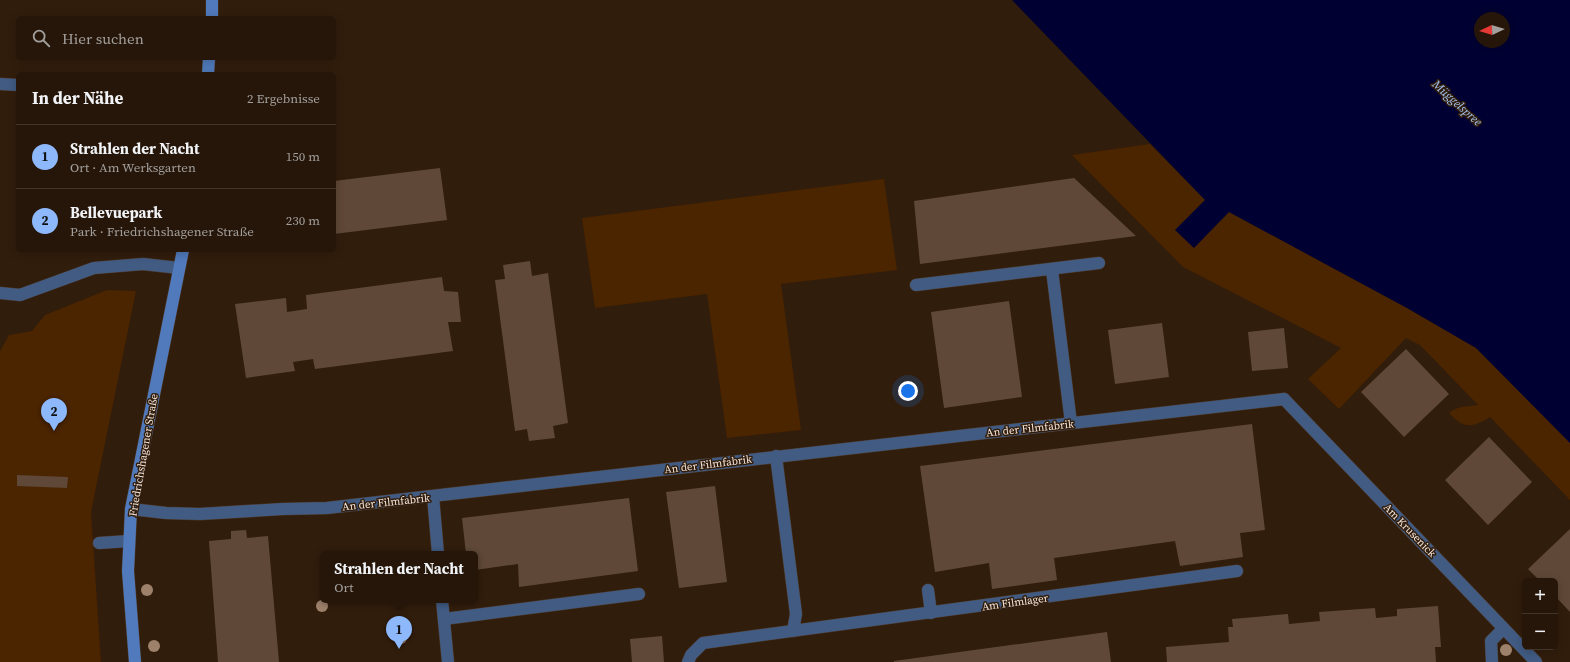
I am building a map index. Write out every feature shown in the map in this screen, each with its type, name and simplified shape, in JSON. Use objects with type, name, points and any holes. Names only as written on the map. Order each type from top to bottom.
[{"type":"main road","points":[[212,0],[212,16]]},
{"type":"main road","points":[[208,72],[209,60]]},
{"type":"main road","name":"Friedrichshagener Straße","points":[[135,662],[128,571],[131,509],[183,252]]},
{"type":"street","points":[[0,84],[16,85]]},
{"type":"street","points":[[916,285],[1052,270],[1099,263]]},
{"type":"street","points":[[0,293],[20,295],[94,268],[143,264],[179,268]]},
{"type":"street","points":[[1052,270],[1071,423]]},
{"type":"street","name":"An der Filmfabrik","points":[[131,509],[166,513],[200,514],[327,508],[1284,399]]},
{"type":"street","name":"Am Krusenick","points":[[1284,399],[1536,662]]},
{"type":"street","points":[[776,456],[796,614],[793,631]]},
{"type":"street","points":[[433,496],[438,551]]},
{"type":"street","points":[[99,542],[129,542]]},
{"type":"street","name":"Am Filmlager","points":[[688,662],[691,654],[703,643],[1237,571]]},
{"type":"street","points":[[928,590],[931,613]]},
{"type":"street","points":[[444,618],[639,594]]},
{"type":"street","points":[[442,603],[448,662]]},
{"type":"street","points":[[1492,662],[1491,641],[1503,629]]},
{"type":"shaded area","points":[[1150,144],[1205,200],[1176,230],[1193,247],[1229,212],[1407,308],[1476,348],[1570,443],[1570,500],[1490,417],[1473,425],[1464,424],[1454,418],[1449,413],[1453,410],[1460,407],[1478,405],[1420,345],[1406,338],[1339,409],[1308,379],[1341,348],[1183,267],[1072,155]]},
{"type":"shaded area","points":[[884,179],[897,270],[781,284],[801,430],[727,438],[707,294],[595,308],[582,218]]},
{"type":"shaded area","points":[[107,290],[136,291],[91,512],[101,662],[0,662],[0,351],[9,335],[32,331],[45,315]]},
{"type":"water","name":"Müggelspree","points":[[1012,0],[1570,0],[1570,443],[1476,348],[1407,308],[1229,212],[1194,248],[1175,230],[1205,200]]},
{"type":"building","points":[[440,168],[447,220],[336,234],[336,181]]},
{"type":"building","points":[[1074,178],[1136,236],[920,264],[914,201]]},
{"type":"building","points":[[530,261],[532,276],[548,273],[568,423],[553,426],[555,438],[529,441],[527,429],[515,431],[495,280],[505,279],[503,265]]},
{"type":"building","points":[[442,277],[444,291],[458,292],[461,322],[448,322],[453,351],[315,369],[313,359],[293,362],[295,371],[246,378],[235,304],[286,298],[287,312],[307,309],[306,295]]},
{"type":"building","points":[[1009,301],[1022,397],[944,408],[931,312]]},
{"type":"building","points":[[1162,323],[1169,377],[1115,384],[1108,330]]},
{"type":"building","points":[[1284,328],[1288,368],[1252,371],[1248,332]]},
{"type":"building","points":[[1406,349],[1449,394],[1404,437],[1361,392]]},
{"type":"building","points":[[1252,424],[1265,530],[1240,533],[1243,557],[1180,566],[1175,541],[1054,558],[1057,580],[992,589],[989,563],[935,572],[920,466]]},
{"type":"building","points":[[1489,437],[1532,482],[1488,525],[1445,480]]},
{"type":"building","points":[[17,475],[68,477],[67,488],[17,486]]},
{"type":"building","points":[[715,486],[727,582],[679,588],[666,492]]},
{"type":"building","points":[[629,498],[638,571],[519,587],[518,564],[478,570],[478,551],[466,551],[462,518]]},
{"type":"building","points":[[1570,529],[1570,612],[1558,599],[1558,578],[1537,578],[1528,569]]},
{"type":"building","points":[[246,530],[247,538],[268,536],[279,662],[218,662],[209,541],[231,539],[231,531]]},
{"type":"building","points":[[1438,606],[1441,647],[1435,647],[1436,662],[1167,662],[1166,647],[1229,642],[1228,627],[1233,627],[1232,619],[1288,614],[1289,624],[1320,621],[1319,612],[1375,608],[1376,618],[1397,616],[1397,609]]},
{"type":"building","points":[[1107,632],[1111,662],[894,662],[894,661]]},
{"type":"building","points":[[662,636],[664,662],[632,662],[630,639]]},
{"type":"place","name":"Bellevuepark","points":[[54,431]]},
{"type":"place","name":"Strahlen der Nacht","points":[[399,649]]}]
